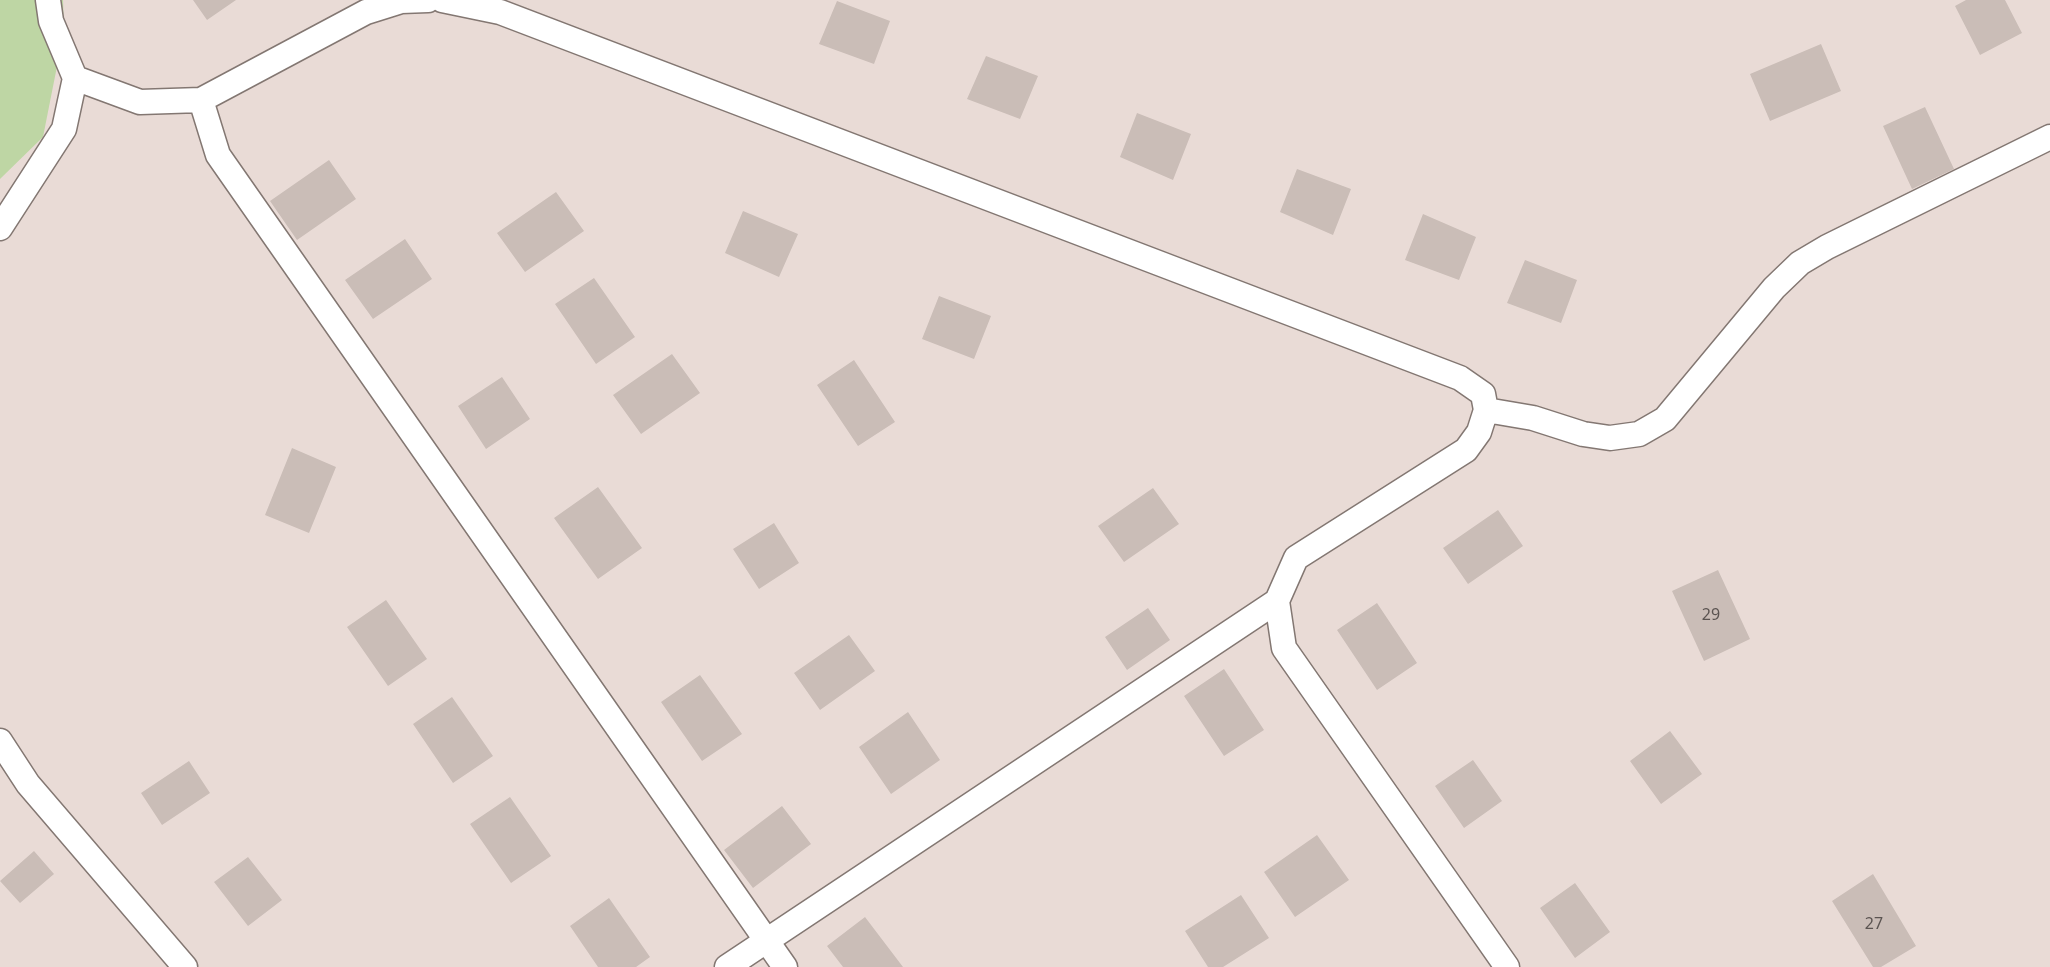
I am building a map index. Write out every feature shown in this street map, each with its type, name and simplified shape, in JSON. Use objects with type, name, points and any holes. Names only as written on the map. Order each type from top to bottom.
[{"type":"street","points":[[0,228],[64,129],[75,78],[51,21],[48,0]]},
{"type":"street","points":[[75,78],[140,102],[201,100],[366,12],[401,1],[428,0]]},
{"type":"street","points":[[442,0],[500,12],[1460,378],[1483,394],[1486,410],[1479,432],[1466,450],[1296,558],[1277,601],[1284,648],[1507,967]]},
{"type":"street","points":[[201,100],[218,155],[785,967]]},
{"type":"street","points":[[1486,410],[1533,418],[1583,435],[1610,438],[1639,434],[1665,419],[1774,288],[1800,263],[1827,247],[2050,137]]},
{"type":"street","points":[[727,967],[1277,601]]},
{"type":"street","points":[[0,741],[28,785],[185,967]]},
{"type":"green space","points":[[0,0],[63,0],[64,31],[43,137],[0,179]]},
{"type":"building","points":[[193,0],[236,0],[207,20]]},
{"type":"building","points":[[1966,0],[2005,0],[2022,33],[1980,55],[1955,6]]},
{"type":"building","points":[[837,1],[890,21],[874,64],[819,44]]},
{"type":"building","points":[[1821,44],[1841,91],[1770,121],[1750,74]]},
{"type":"building","points":[[986,56],[1038,76],[1020,119],[967,99]]},
{"type":"building","points":[[1925,107],[1954,169],[1912,189],[1883,126]]},
{"type":"building","points":[[1137,113],[1191,134],[1173,180],[1120,157]]},
{"type":"building","points":[[329,160],[356,199],[297,240],[270,201]]},
{"type":"building","points":[[1297,169],[1351,189],[1333,235],[1280,212]]},
{"type":"building","points":[[556,192],[584,231],[525,272],[497,233]]},
{"type":"building","points":[[743,211],[798,234],[779,277],[725,253]]},
{"type":"building","points":[[1423,214],[1476,237],[1459,280],[1405,260]]},
{"type":"building","points":[[405,239],[432,279],[373,319],[345,280]]},
{"type":"building","points":[[1525,260],[1577,280],[1561,323],[1507,303]]},
{"type":"building","points":[[594,278],[635,337],[596,364],[555,304]]},
{"type":"building","points":[[939,296],[991,316],[974,359],[922,339]]},
{"type":"building","points":[[672,354],[700,393],[641,434],[613,395]]},
{"type":"building","points":[[854,360],[895,422],[858,446],[817,385]]},
{"type":"building","points":[[502,377],[530,419],[486,449],[458,406]]},
{"type":"building","points":[[292,448],[336,467],[309,533],[265,515]]},
{"type":"building","points":[[598,487],[642,548],[598,579],[554,518]]},
{"type":"building","points":[[1153,488],[1179,524],[1124,562],[1098,526]]},
{"type":"building","points":[[1498,510],[1523,546],[1468,584],[1443,548]]},
{"type":"building","points":[[774,523],[799,563],[759,589],[733,549]]},
{"type":"building","points":[[1718,570],[1750,639],[1704,661],[1672,591]]},
{"type":"building","points":[[386,600],[427,659],[388,686],[347,627]]},
{"type":"building","points":[[1377,603],[1417,663],[1377,690],[1337,630]]},
{"type":"building","points":[[1148,608],[1170,640],[1127,670],[1105,637]]},
{"type":"building","points":[[849,635],[875,671],[820,710],[794,673]]},
{"type":"building","points":[[1224,669],[1264,730],[1224,756],[1184,696]]},
{"type":"building","points":[[700,675],[742,734],[702,761],[661,702]]},
{"type":"building","points":[[452,697],[493,756],[453,783],[413,724]]},
{"type":"building","points":[[908,712],[940,760],[891,794],[859,747]]},
{"type":"building","points":[[1670,731],[1702,774],[1661,804],[1630,761]]},
{"type":"building","points":[[1473,760],[1502,801],[1464,828],[1435,786]]},
{"type":"building","points":[[189,761],[210,793],[162,825],[141,793]]},
{"type":"building","points":[[510,797],[551,856],[511,883],[470,824]]},
{"type":"building","points":[[782,806],[811,844],[753,888],[724,850]]},
{"type":"building","points":[[1317,835],[1349,880],[1295,917],[1264,872]]},
{"type":"building","points":[[34,851],[54,874],[20,903],[0,881]]},
{"type":"building","points":[[248,857],[282,900],[248,926],[214,882]]},
{"type":"building","points":[[1873,874],[1916,946],[1881,967],[1873,967],[1832,901]]},
{"type":"building","points":[[1575,883],[1610,932],[1575,958],[1540,908]]},
{"type":"building","points":[[1241,895],[1269,938],[1223,967],[1208,967],[1185,931]]},
{"type":"building","points":[[609,898],[650,957],[636,967],[598,967],[570,926]]},
{"type":"building","points":[[865,917],[903,967],[843,967],[827,946]]}]
